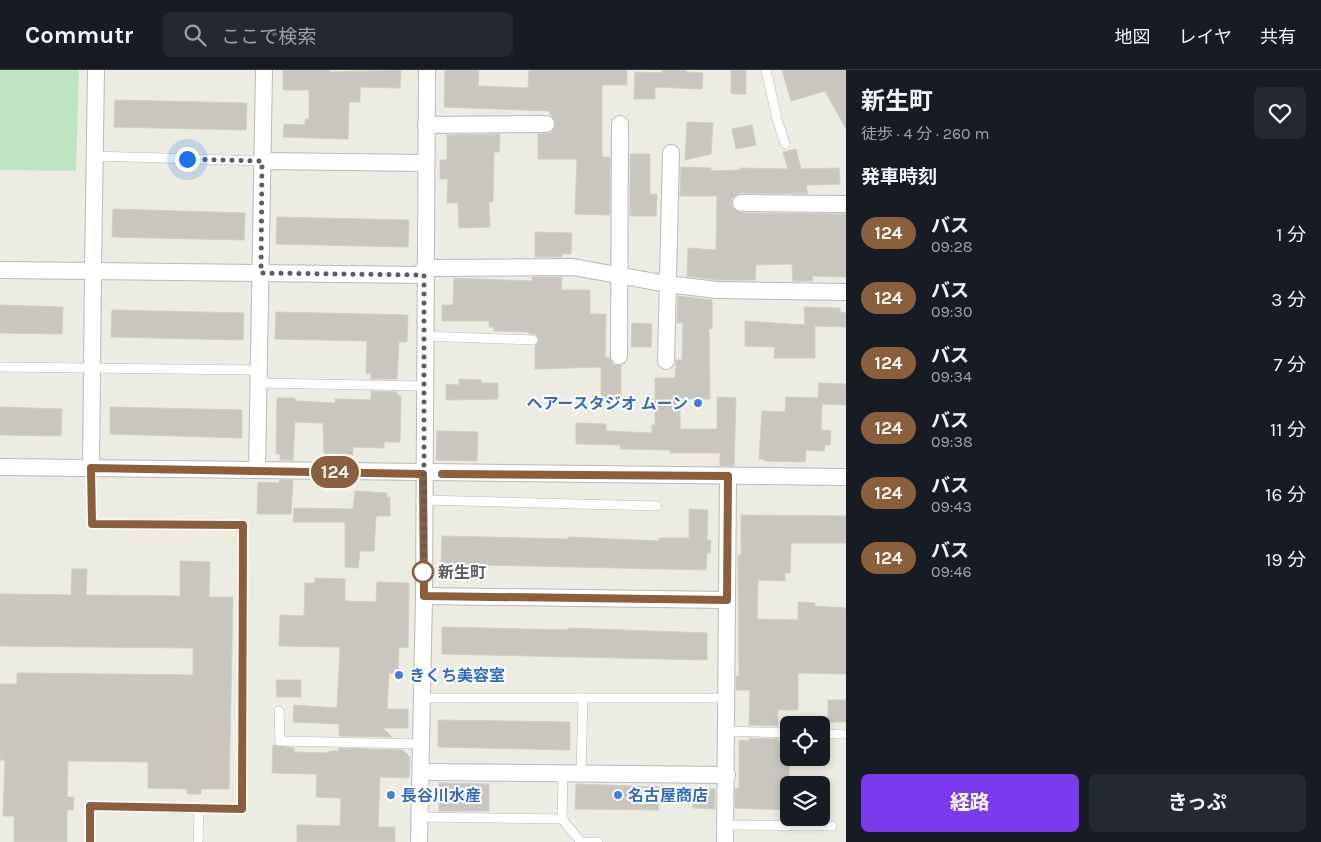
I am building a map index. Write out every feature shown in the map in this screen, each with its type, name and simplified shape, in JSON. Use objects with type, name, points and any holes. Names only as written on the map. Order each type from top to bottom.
[{"type":"street","points":[[91,468],[93,156],[96,70]]},
{"type":"street","points":[[257,470],[264,70]]},
{"type":"street","points":[[419,842],[424,596],[423,386],[426,70]]},
{"type":"street","points":[[426,125],[546,124]]},
{"type":"street","points":[[619,356],[620,124]]},
{"type":"street","points":[[666,362],[671,153]]},
{"type":"street","points":[[262,161],[425,163]]},
{"type":"street","points":[[741,203],[846,204]]},
{"type":"street","points":[[0,270],[261,273],[573,267],[667,284],[718,290],[846,292]]},
{"type":"street","points":[[0,467],[423,474],[846,477]]},
{"type":"street","points":[[725,842],[728,476]]},
{"type":"street","points":[[424,596],[727,600]]},
{"type":"street","points":[[421,772],[727,775]]},
{"type":"lane","points":[[766,70],[776,119],[785,144]]},
{"type":"lane","points":[[93,156],[262,161]]},
{"type":"lane","points":[[424,336],[533,340]]},
{"type":"lane","points":[[0,367],[92,368],[423,386]]},
{"type":"lane","points":[[90,842],[90,806],[242,809],[243,525],[92,524],[91,468]]},
{"type":"lane","points":[[423,500],[657,506]]},
{"type":"lane","points":[[422,698],[727,698]]},
{"type":"lane","points":[[581,774],[583,698]]},
{"type":"lane","points":[[279,711],[280,741],[421,744]]},
{"type":"lane","points":[[727,731],[780,733]]},
{"type":"lane","points":[[830,734],[846,734]]},
{"type":"lane","points":[[563,774],[562,819],[582,842],[598,842]]},
{"type":"lane","points":[[198,842],[199,809]]},
{"type":"lane","points":[[420,817],[562,819]]},
{"type":"lane","points":[[726,826],[832,826]]},
{"type":"green space","points":[[0,70],[79,70],[76,171],[0,170]]},
{"type":"building","points":[[283,70],[330,70],[330,72],[401,70],[400,88],[360,87],[360,102],[349,102],[348,139],[283,137],[284,124],[305,125],[305,119],[309,119],[309,90],[283,90]]},
{"type":"building","points":[[445,70],[479,70],[478,86],[528,88],[529,70],[627,70],[627,85],[602,85],[602,157],[610,157],[610,215],[575,214],[577,159],[538,159],[538,134],[551,133],[556,124],[549,111],[444,107]]},
{"type":"building","points":[[662,70],[686,70],[686,72],[703,73],[702,89],[655,87],[655,99],[634,99],[635,72],[662,73]]},
{"type":"building","points":[[731,70],[746,70],[746,94],[731,94]]},
{"type":"building","points":[[782,70],[846,70],[846,129],[825,91],[791,101]]},
{"type":"building","points":[[115,100],[247,103],[246,130],[114,127]]},
{"type":"building","points":[[687,122],[713,123],[711,154],[685,160]]},
{"type":"building","points":[[752,125],[756,145],[736,149],[732,129]]},
{"type":"building","points":[[500,134],[499,152],[494,152],[493,202],[489,202],[490,227],[459,228],[458,203],[447,203],[448,179],[440,179],[440,160],[447,160],[447,135]]},
{"type":"building","points":[[796,149],[801,169],[839,168],[840,184],[806,185],[808,194],[741,193],[732,198],[732,207],[741,213],[846,214],[846,277],[812,276],[813,281],[793,281],[792,264],[756,265],[755,280],[718,280],[687,276],[688,248],[716,250],[717,196],[680,196],[681,167],[711,168],[711,171],[740,170],[740,168],[788,169],[783,152]]},
{"type":"building","points":[[630,154],[650,154],[650,194],[657,194],[656,216],[630,216]]},
{"type":"building","points":[[113,209],[245,213],[244,240],[112,237]]},
{"type":"building","points":[[277,217],[409,220],[408,247],[276,244]]},
{"type":"building","points":[[535,232],[572,233],[571,254],[562,254],[562,257],[535,257]]},
{"type":"building","points":[[532,277],[562,277],[561,290],[590,290],[590,314],[606,314],[605,357],[609,357],[614,365],[621,365],[621,401],[601,401],[601,367],[535,369],[535,346],[539,340],[536,334],[494,331],[494,327],[489,327],[489,321],[442,321],[442,305],[453,305],[454,278],[532,281]]},
{"type":"building","points":[[678,296],[712,300],[712,329],[709,328],[710,399],[680,399],[680,429],[717,429],[717,397],[736,398],[734,466],[720,466],[720,453],[670,453],[670,450],[620,449],[620,445],[576,444],[576,423],[606,424],[606,431],[652,433],[652,425],[655,425],[655,378],[675,378],[676,360],[682,360],[683,323],[677,323]]},
{"type":"building","points":[[0,305],[63,307],[62,334],[0,333]]},
{"type":"building","points":[[804,307],[840,308],[840,312],[846,313],[846,327],[815,326],[815,358],[774,358],[775,347],[745,346],[745,321],[805,325]]},
{"type":"building","points":[[112,310],[244,313],[243,340],[111,337]]},
{"type":"building","points":[[276,312],[408,315],[407,342],[399,342],[397,379],[371,379],[371,373],[366,374],[367,341],[275,339]]},
{"type":"building","points":[[632,323],[652,324],[651,347],[631,347]]},
{"type":"building","points":[[459,379],[481,380],[481,383],[498,383],[498,399],[446,400],[446,384],[459,385]]},
{"type":"building","points":[[819,383],[846,384],[846,405],[822,404],[821,430],[831,431],[830,445],[825,445],[824,451],[806,450],[805,462],[764,461],[764,459],[759,459],[762,411],[785,412],[786,397],[818,398]]},
{"type":"building","points":[[371,391],[397,392],[397,395],[401,396],[400,442],[384,442],[384,448],[353,447],[353,455],[324,455],[323,423],[295,422],[293,460],[280,460],[280,454],[276,454],[277,398],[295,398],[295,401],[335,403],[335,399],[371,400]]},
{"type":"building","points":[[0,407],[62,409],[61,436],[0,435]]},
{"type":"building","points":[[110,407],[242,410],[242,438],[110,434]]},
{"type":"building","points":[[437,431],[478,432],[477,461],[436,460]]},
{"type":"building","points":[[279,480],[293,480],[291,514],[257,514],[258,482],[279,483]]},
{"type":"building","points":[[355,491],[387,493],[387,498],[390,497],[390,516],[376,516],[374,551],[360,551],[358,568],[345,567],[345,522],[293,522],[294,508],[353,509]]},
{"type":"building","points":[[689,509],[708,510],[707,540],[711,540],[710,553],[707,553],[706,570],[441,564],[442,536],[568,539],[568,537],[659,541],[659,538],[689,538]]},
{"type":"building","points":[[741,515],[846,516],[846,543],[791,543],[790,573],[785,573],[785,581],[758,580],[757,619],[798,620],[798,602],[815,603],[815,606],[846,608],[846,674],[798,673],[798,710],[778,710],[778,726],[749,725],[750,690],[736,690],[736,676],[739,676],[738,555],[741,555]]},
{"type":"building","points":[[180,561],[210,562],[209,597],[233,597],[229,789],[201,789],[201,794],[187,794],[187,789],[148,788],[148,762],[68,761],[67,797],[74,797],[73,810],[67,810],[67,842],[14,842],[14,816],[3,816],[5,760],[0,760],[0,684],[17,684],[17,673],[193,675],[193,648],[0,646],[0,594],[71,595],[72,569],[87,569],[86,595],[180,596]]},
{"type":"building","points":[[315,578],[345,579],[345,601],[376,602],[377,582],[409,583],[408,648],[399,647],[398,674],[389,673],[387,709],[408,709],[408,728],[383,728],[392,737],[339,736],[339,724],[293,722],[294,705],[337,708],[340,647],[279,646],[280,615],[304,616],[305,583],[315,583]]},
{"type":"building","points":[[442,627],[568,630],[568,628],[707,633],[707,660],[442,654]]},
{"type":"building","points":[[276,680],[301,680],[301,697],[277,697]]},
{"type":"building","points":[[828,700],[846,700],[846,722],[830,722],[830,716],[828,716]]},
{"type":"building","points":[[438,720],[570,722],[570,750],[438,747]]},
{"type":"building","points":[[749,738],[778,739],[778,742],[780,742],[780,766],[789,766],[789,776],[780,776],[780,810],[735,808],[735,789],[739,788],[739,740],[749,741]]},
{"type":"building","points":[[273,745],[294,748],[294,752],[329,753],[329,751],[339,751],[339,748],[403,750],[410,757],[409,778],[380,777],[378,827],[395,827],[395,842],[297,842],[297,825],[340,826],[341,798],[316,797],[317,774],[272,773]]},
{"type":"building","points":[[439,783],[489,784],[489,811],[439,811]]},
{"type":"building","points":[[576,784],[659,787],[659,810],[575,809]]},
{"type":"building","points":[[693,788],[715,789],[715,809],[693,808]]},
{"type":"bus line","name":"124","points":[[90,842],[90,806],[242,809],[243,525],[92,524],[91,468],[423,474],[424,596],[727,600],[728,476],[442,474]]},
{"type":"place","name":"ヘアースタジオ ムーン","points":[[698,403]]},
{"type":"place","name":"新生町","points":[[423,572]]},
{"type":"place","name":"きくち美容室","points":[[399,675]]},
{"type":"place","name":"長谷川水産","points":[[391,795]]},
{"type":"place","name":"名古屋商店","points":[[618,795]]},
{"type":"route","points":[[187,159],[262,161],[261,273],[424,275],[424,577],[423,572]]}]
